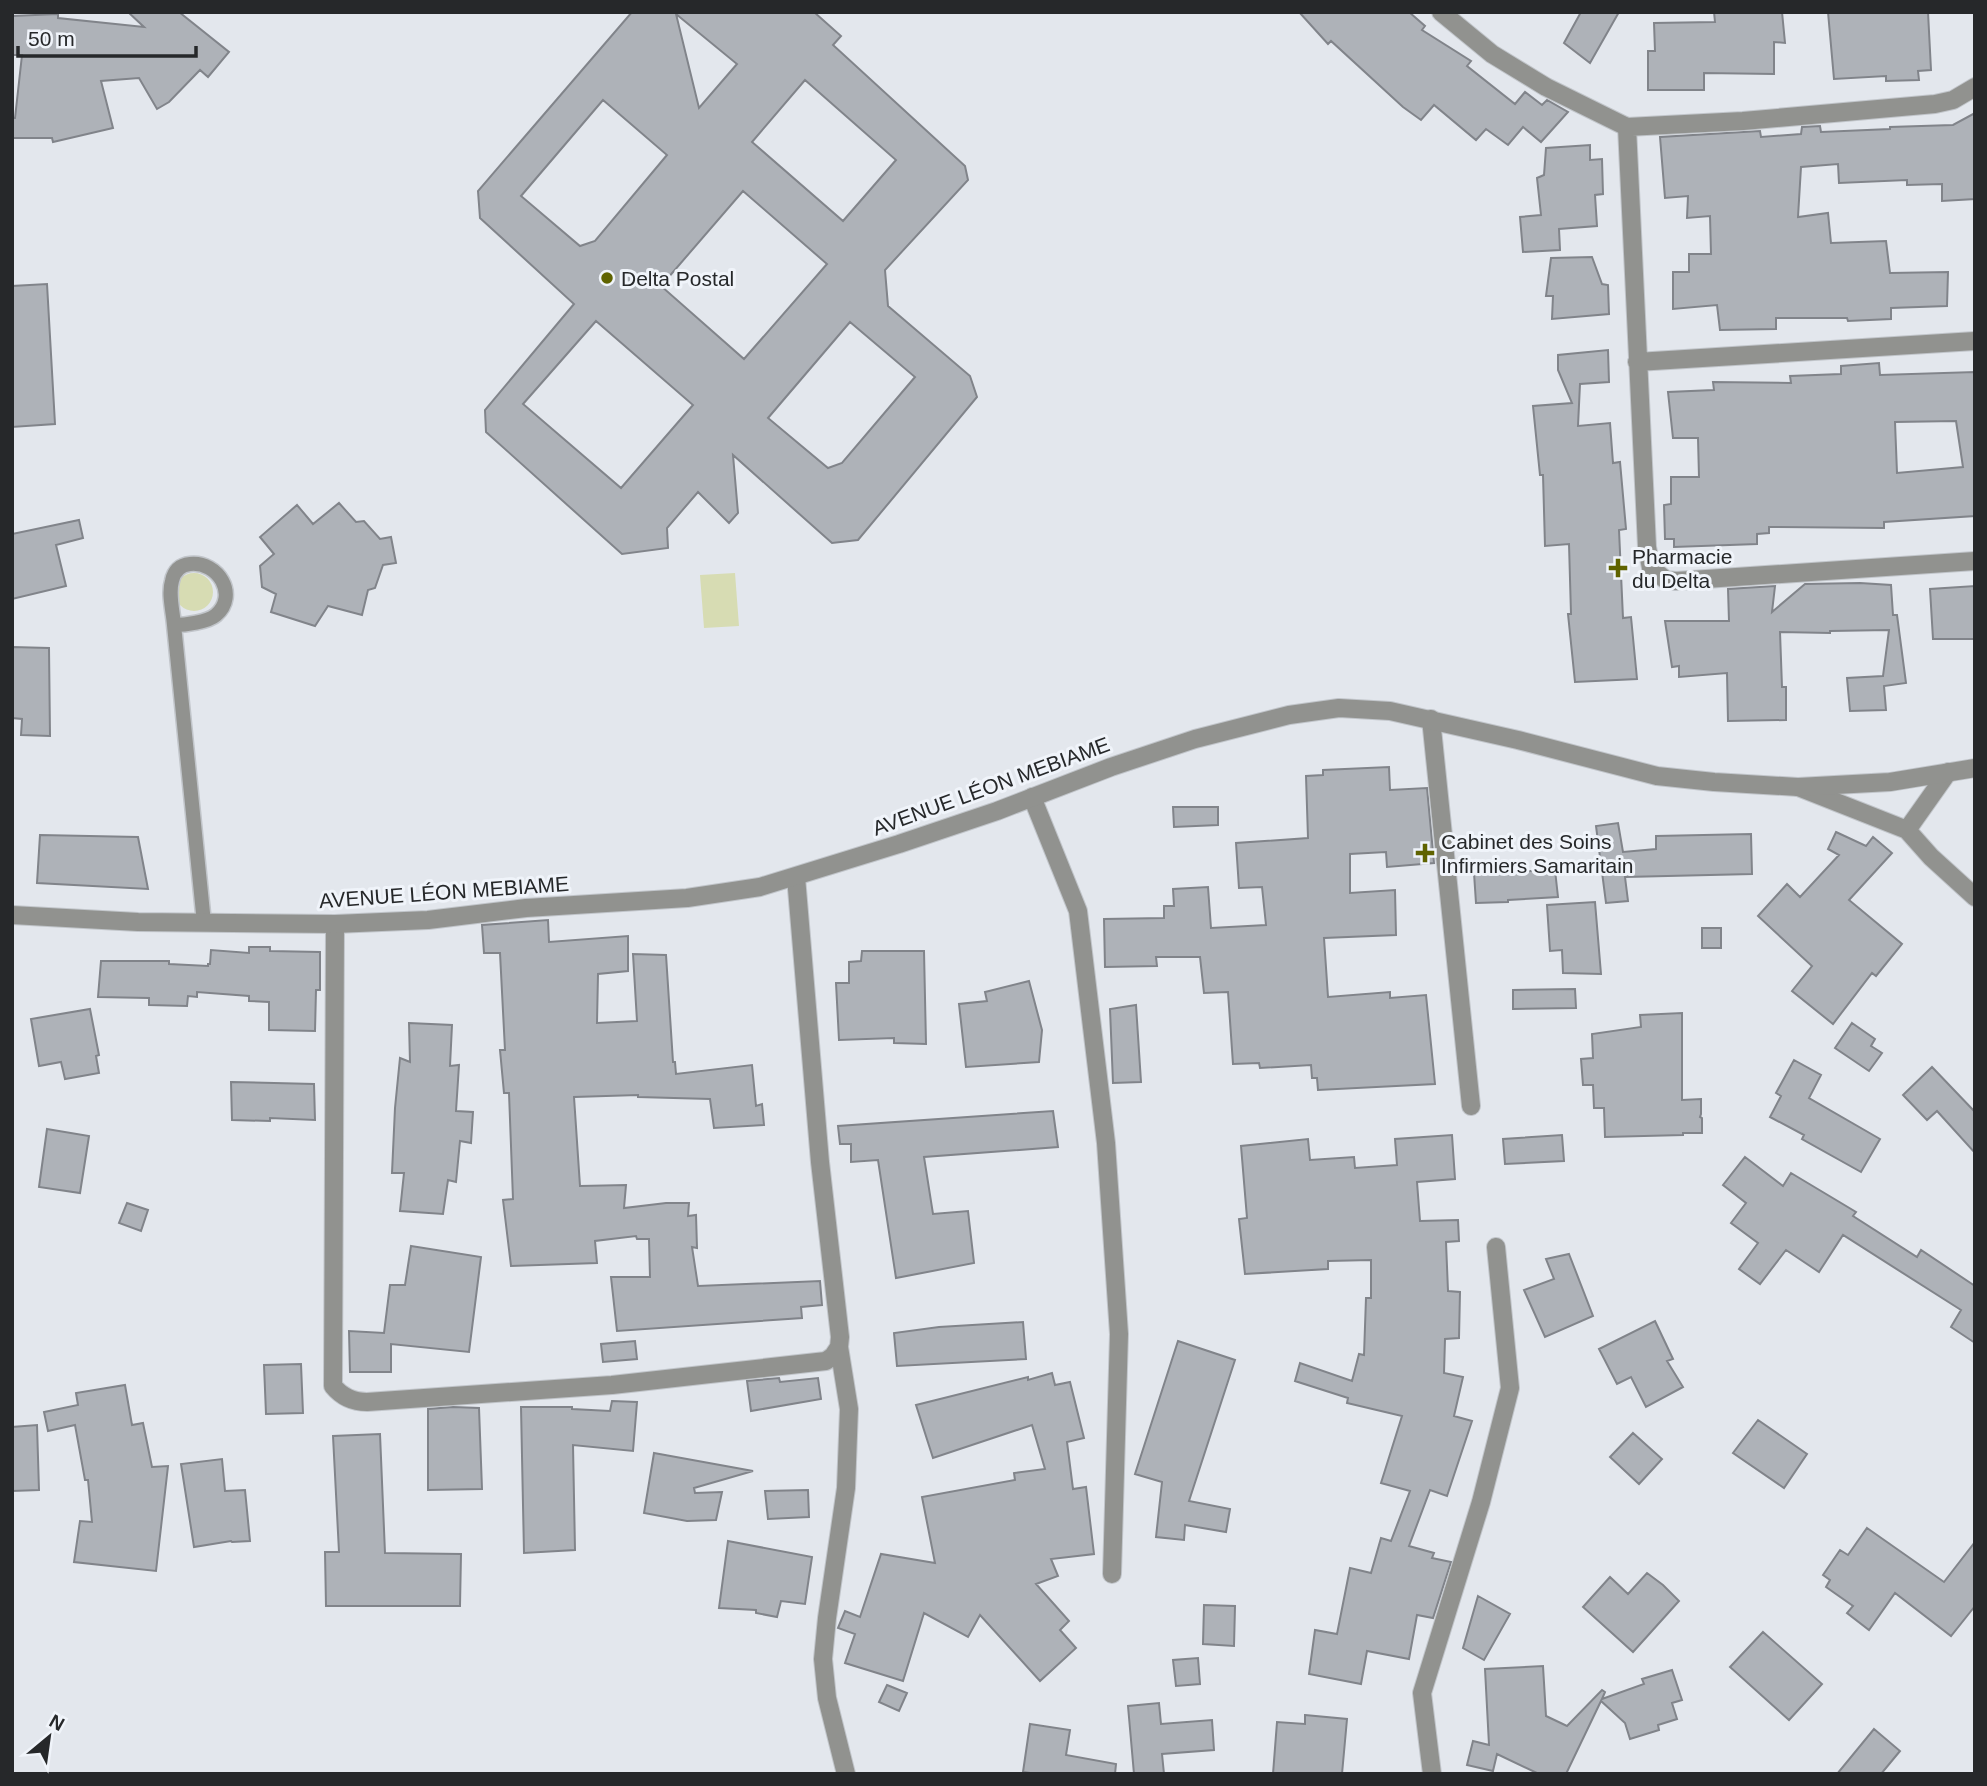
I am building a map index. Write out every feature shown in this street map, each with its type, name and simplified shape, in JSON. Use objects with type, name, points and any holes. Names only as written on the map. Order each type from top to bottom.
[{"type":"street","points":[[1441,12],[1492,54],[1546,87],[1627,127],[1743,121],[1935,104],[1953,100],[1975,87]]},
{"type":"street","points":[[1627,127],[1647,547],[1651,568],[1665,580],[1676,581],[1975,561]]},
{"type":"street","points":[[1637,362],[1975,341]]},
{"type":"street","name":"AVENUE LÉON MEBIAME","points":[[12,915],[138,922],[335,924],[428,920],[526,908],[687,898],[760,887],[972,819],[1195,739],[1289,715],[1339,708],[1390,711],[1431,719],[1657,776],[1798,787],[1890,782],[1975,768]]},
{"type":"street","points":[[1431,719],[1471,1106]]},
{"type":"street","points":[[1907,830],[1948,772]]},
{"type":"street","points":[[1798,787],[1907,830],[1931,857],[1975,897]]},
{"type":"street","points":[[1032,797],[1078,911],[1106,1143],[1119,1334],[1112,1574]]},
{"type":"street","points":[[796,877],[820,1162],[839,1347],[849,1409],[846,1488],[823,1659],[827,1698],[846,1774]]},
{"type":"street","points":[[335,924],[333,1386],[340,1393],[358,1402],[367,1402],[612,1385],[826,1361],[839,1347]]},
{"type":"street","points":[[1432,1774],[1422,1693],[1481,1502],[1510,1388],[1496,1247]]},
{"type":"lane","points":[[174,625],[187,625],[215,617],[223,606],[226,598],[223,580],[212,568],[195,563],[185,564],[177,569],[171,583],[174,625],[204,923]]},
{"type":"green space","points":[[194,573],[208,578],[213,592],[208,606],[194,611],[180,606],[175,592],[180,578]]},
{"type":"green space","points":[[735,573],[739,626],[704,628],[700,575]]},
{"type":"building","points":[[128,12],[179,12],[229,52],[208,77],[200,70],[169,102],[157,109],[139,78],[101,81],[113,128],[53,142],[52,138],[12,138],[12,118],[15,118],[22,55],[12,55],[12,16],[58,14],[58,18],[144,27]]},
{"type":"building","name":"Delta Postal","points":[[632,12],[814,12],[841,36],[833,45],[965,166],[968,180],[885,270],[888,306],[970,376],[977,397],[858,540],[832,543],[733,455],[738,513],[729,523],[698,492],[667,528],[668,548],[622,554],[486,432],[485,410],[574,304],[480,218],[478,191]],"holes":[[[676,14],[737,64],[699,108]],[[805,80],[896,160],[843,221],[752,142]],[[603,100],[667,155],[595,241],[580,246],[521,196]],[[743,191],[827,264],[744,359],[661,286]],[[596,321],[693,405],[621,488],[523,404]],[[850,322],[915,377],[842,463],[828,468],[768,418]]]},
{"type":"building","points":[[1299,12],[1409,12],[1425,26],[1422,30],[1471,61],[1467,66],[1515,104],[1525,92],[1542,105],[1547,100],[1568,112],[1541,142],[1523,127],[1508,145],[1486,129],[1476,140],[1434,105],[1421,120],[1403,107],[1331,41],[1328,44]]},
{"type":"building","points":[[1581,12],[1619,12],[1590,63],[1564,43]]},
{"type":"building","points":[[1714,12],[1782,12],[1785,43],[1774,42],[1774,74],[1704,73],[1704,90],[1648,90],[1648,51],[1655,51],[1654,23],[1715,22]]},
{"type":"building","points":[[1828,12],[1928,12],[1931,70],[1918,71],[1919,80],[1886,81],[1886,76],[1834,79]]},
{"type":"building","points":[[1975,113],[1975,199],[1942,201],[1942,184],[1907,185],[1907,180],[1839,183],[1838,164],[1801,167],[1798,217],[1828,213],[1831,243],[1886,241],[1890,273],[1948,272],[1947,306],[1891,308],[1891,319],[1848,321],[1847,318],[1776,318],[1776,329],[1720,330],[1717,305],[1673,309],[1673,272],[1689,272],[1689,254],[1711,254],[1710,216],[1687,218],[1688,196],[1665,198],[1660,137],[1760,131],[1761,137],[1801,134],[1802,127],[1820,126],[1821,132],[1953,125]]},
{"type":"building","points":[[1590,145],[1590,160],[1602,159],[1603,194],[1595,195],[1597,226],[1559,229],[1560,250],[1523,252],[1520,217],[1541,215],[1537,178],[1544,175],[1546,148]]},
{"type":"building","points":[[1592,257],[1602,284],[1608,285],[1609,314],[1552,319],[1553,296],[1546,296],[1551,258]]},
{"type":"building","points":[[47,284],[55,424],[12,427],[12,286]]},
{"type":"building","points":[[1608,350],[1609,382],[1580,384],[1578,426],[1610,423],[1613,463],[1620,462],[1626,529],[1619,530],[1623,618],[1631,617],[1637,679],[1575,682],[1568,614],[1571,614],[1569,544],[1545,546],[1543,475],[1540,475],[1533,406],[1572,403],[1558,370],[1558,355]]},
{"type":"building","points":[[1879,363],[1880,375],[1975,372],[1975,516],[1884,522],[1884,528],[1769,527],[1769,533],[1757,534],[1757,544],[1674,547],[1674,539],[1665,539],[1664,505],[1671,504],[1671,477],[1699,477],[1698,438],[1673,438],[1668,392],[1714,390],[1713,382],[1791,383],[1790,376],[1841,374],[1841,366]],"holes":[[[1956,421],[1963,467],[1897,473],[1895,422]]]},
{"type":"building","points":[[339,503],[356,522],[364,521],[380,539],[391,537],[396,563],[383,565],[375,588],[368,590],[362,615],[328,606],[315,626],[271,612],[276,594],[262,587],[260,566],[274,554],[260,537],[297,505],[313,524]]},
{"type":"building","points":[[79,520],[83,538],[56,545],[66,586],[12,599],[12,534]]},
{"type":"building","points":[[1805,584],[1891,585],[1893,615],[1897,615],[1906,683],[1884,686],[1886,710],[1850,711],[1847,678],[1883,676],[1889,630],[1780,632],[1782,687],[1786,687],[1786,720],[1728,721],[1727,673],[1679,677],[1679,666],[1672,667],[1665,621],[1729,621],[1728,589],[1775,586],[1772,612]]},
{"type":"building","points":[[1975,586],[1975,639],[1933,639],[1930,589]]},
{"type":"building","points":[[12,647],[49,648],[50,736],[21,735],[22,719],[12,718]]},
{"type":"building","points":[[1389,767],[1390,790],[1427,788],[1434,863],[1387,867],[1386,852],[1350,854],[1350,893],[1395,890],[1396,935],[1324,938],[1328,997],[1390,992],[1390,998],[1426,995],[1435,1084],[1318,1090],[1317,1078],[1312,1078],[1311,1065],[1260,1068],[1259,1063],[1233,1064],[1228,992],[1204,993],[1200,957],[1156,957],[1157,966],[1105,967],[1104,919],[1164,918],[1164,906],[1174,906],[1173,889],[1208,887],[1211,928],[1266,925],[1262,887],[1239,888],[1236,843],[1308,838],[1306,776],[1323,775],[1323,770]]},
{"type":"building","points":[[1173,807],[1218,807],[1218,825],[1174,827]]},
{"type":"building","points":[[1618,823],[1623,852],[1656,849],[1656,836],[1751,834],[1752,874],[1625,877],[1628,901],[1606,903],[1596,826]]},
{"type":"building","points":[[1836,832],[1866,846],[1873,837],[1892,853],[1849,900],[1902,944],[1876,976],[1872,973],[1833,1024],[1792,991],[1812,966],[1758,916],[1787,884],[1800,897],[1839,855],[1828,849]]},
{"type":"building","points":[[40,835],[138,837],[148,889],[37,883]]},
{"type":"building","points":[[1555,870],[1558,897],[1476,903],[1474,873]]},
{"type":"building","points":[[1595,902],[1601,974],[1563,973],[1562,950],[1550,951],[1547,905]]},
{"type":"building","points":[[548,920],[549,942],[628,936],[628,971],[598,974],[597,1023],[637,1021],[633,954],[666,955],[676,1074],[752,1065],[756,1106],[762,1104],[764,1125],[714,1128],[710,1099],[638,1095],[574,1097],[580,1186],[626,1185],[624,1208],[689,1203],[688,1216],[696,1215],[697,1248],[692,1247],[698,1286],[820,1281],[822,1305],[801,1307],[802,1318],[617,1331],[611,1277],[650,1277],[649,1239],[637,1239],[636,1236],[595,1241],[597,1263],[511,1266],[503,1200],[513,1199],[509,1093],[504,1093],[500,1050],[505,1050],[500,953],[484,953],[482,925]]},
{"type":"building","points":[[1702,928],[1721,928],[1721,948],[1702,948]]},
{"type":"building","points":[[249,947],[270,947],[270,951],[320,952],[320,990],[316,990],[315,1031],[269,1030],[269,1002],[249,1001],[249,996],[197,992],[197,997],[188,996],[187,1006],[149,1005],[149,998],[98,997],[101,961],[169,961],[169,964],[208,966],[211,950],[249,953]]},
{"type":"building","points":[[862,951],[924,951],[926,1044],[894,1043],[894,1038],[839,1040],[836,983],[849,983],[849,962],[861,961]]},
{"type":"building","points":[[1029,981],[1042,1030],[1039,1062],[966,1067],[959,1004],[987,1001],[985,992]]},
{"type":"building","points":[[1575,989],[1576,1008],[1513,1009],[1513,990]]},
{"type":"building","points":[[1136,1005],[1141,1082],[1113,1083],[1110,1009]]},
{"type":"building","points":[[90,1009],[99,1055],[96,1056],[99,1073],[65,1079],[61,1062],[39,1066],[31,1019]]},
{"type":"building","points":[[1682,1013],[1682,1100],[1701,1099],[1702,1133],[1605,1137],[1604,1108],[1594,1108],[1593,1085],[1583,1085],[1581,1059],[1593,1058],[1592,1034],[1641,1027],[1640,1015]]},
{"type":"building","points":[[409,1023],[452,1025],[450,1066],[459,1065],[456,1111],[473,1112],[471,1143],[460,1141],[456,1182],[448,1180],[443,1214],[400,1211],[404,1173],[392,1173],[400,1058],[410,1062]]},
{"type":"building","points":[[1852,1023],[1875,1039],[1871,1046],[1882,1053],[1869,1071],[1835,1048]]},
{"type":"building","points":[[1794,1060],[1821,1075],[1809,1098],[1880,1139],[1861,1172],[1802,1139],[1804,1135],[1770,1117],[1781,1096],[1776,1093]]},
{"type":"building","points":[[1932,1067],[1975,1112],[1975,1153],[1937,1111],[1927,1120],[1903,1095]]},
{"type":"building","points":[[231,1082],[314,1084],[315,1120],[232,1120]]},
{"type":"building","points":[[1053,1111],[1058,1147],[924,1157],[933,1214],[968,1211],[974,1263],[896,1278],[878,1160],[851,1162],[851,1144],[840,1144],[838,1126]]},
{"type":"building","points":[[47,1129],[89,1136],[80,1193],[39,1187]]},
{"type":"building","points":[[1452,1135],[1455,1179],[1417,1182],[1420,1221],[1458,1220],[1459,1241],[1446,1242],[1448,1291],[1460,1292],[1459,1338],[1445,1339],[1444,1373],[1463,1377],[1454,1416],[1472,1421],[1447,1496],[1430,1490],[1409,1546],[1434,1553],[1432,1558],[1451,1562],[1433,1618],[1417,1615],[1409,1659],[1367,1651],[1361,1684],[1309,1674],[1315,1630],[1337,1634],[1350,1568],[1371,1573],[1381,1538],[1391,1541],[1410,1491],[1381,1483],[1402,1416],[1347,1403],[1348,1398],[1295,1381],[1300,1363],[1352,1381],[1359,1354],[1364,1355],[1366,1298],[1371,1298],[1371,1260],[1328,1261],[1328,1269],[1245,1274],[1239,1219],[1247,1218],[1241,1146],[1308,1139],[1310,1160],[1354,1157],[1355,1168],[1397,1165],[1395,1139]]},
{"type":"building","points":[[1562,1135],[1564,1161],[1505,1164],[1503,1139]]},
{"type":"building","points":[[1745,1157],[1783,1186],[1791,1173],[1856,1212],[1853,1216],[1917,1257],[1921,1250],[1975,1286],[1975,1343],[1951,1327],[1961,1310],[1843,1235],[1819,1272],[1786,1250],[1760,1284],[1739,1269],[1758,1243],[1731,1223],[1746,1203],[1723,1185]]},
{"type":"building","points":[[127,1203],[148,1210],[141,1231],[119,1223]]},
{"type":"building","points":[[411,1246],[481,1257],[469,1352],[391,1344],[391,1372],[350,1372],[349,1331],[384,1333],[390,1285],[405,1285]]},
{"type":"building","points":[[1569,1254],[1593,1316],[1545,1337],[1524,1290],[1554,1279],[1546,1259]]},
{"type":"building","points":[[1655,1321],[1673,1359],[1667,1361],[1683,1387],[1646,1407],[1631,1377],[1617,1384],[1599,1349]]},
{"type":"building","points":[[1023,1322],[1026,1359],[897,1366],[894,1333],[939,1327]]},
{"type":"building","points":[[635,1341],[637,1359],[603,1362],[601,1344]]},
{"type":"building","points":[[1178,1341],[1235,1360],[1189,1501],[1230,1509],[1226,1532],[1185,1525],[1184,1540],[1156,1537],[1162,1482],[1135,1474]]},
{"type":"building","points":[[301,1364],[303,1413],[266,1414],[264,1365]]},
{"type":"building","points":[[1052,1373],[1055,1385],[1070,1382],[1084,1438],[1067,1442],[1073,1489],[1086,1487],[1094,1554],[1051,1559],[1058,1576],[1036,1584],[1069,1621],[1060,1630],[1076,1648],[1040,1681],[980,1615],[968,1637],[924,1613],[903,1681],[845,1663],[855,1634],[838,1628],[845,1611],[860,1617],[881,1554],[935,1563],[922,1497],[1015,1480],[1014,1473],[1045,1469],[1032,1425],[933,1458],[916,1405]]},
{"type":"building","points":[[779,1378],[780,1382],[818,1378],[821,1399],[751,1411],[747,1381]]},
{"type":"building","points":[[125,1385],[132,1425],[143,1423],[152,1467],[168,1466],[156,1571],[74,1562],[80,1521],[92,1522],[88,1480],[85,1480],[75,1425],[48,1431],[44,1412],[78,1405],[76,1393]]},
{"type":"building","points":[[612,1401],[637,1402],[633,1451],[573,1445],[575,1550],[524,1553],[521,1407],[572,1407],[610,1411]]},
{"type":"building","points":[[479,1408],[482,1489],[428,1490],[428,1409]]},
{"type":"building","points":[[1758,1420],[1807,1454],[1784,1488],[1733,1453]]},
{"type":"building","points":[[37,1425],[39,1490],[12,1491],[12,1427]]},
{"type":"building","points":[[1633,1433],[1662,1459],[1639,1484],[1610,1457]]},
{"type":"building","points":[[380,1434],[385,1553],[461,1554],[460,1606],[326,1606],[325,1552],[339,1552],[333,1436]]},
{"type":"building","points":[[654,1453],[753,1471],[694,1488],[695,1493],[722,1492],[716,1520],[687,1521],[644,1513]]},
{"type":"building","points":[[222,1459],[225,1491],[245,1490],[250,1541],[194,1547],[181,1464]]},
{"type":"building","points":[[808,1490],[809,1517],[768,1519],[765,1491]]},
{"type":"building","points":[[1867,1528],[1944,1582],[1975,1542],[1975,1606],[1951,1636],[1895,1593],[1869,1630],[1847,1613],[1853,1606],[1826,1587],[1830,1580],[1823,1575],[1840,1550],[1848,1555]]},
{"type":"building","points":[[728,1541],[812,1557],[805,1604],[781,1601],[777,1617],[756,1613],[756,1610],[719,1608]]},
{"type":"building","points":[[1647,1573],[1679,1601],[1633,1652],[1583,1607],[1610,1577],[1628,1594]]},
{"type":"building","points":[[1478,1596],[1510,1614],[1484,1660],[1463,1648]]},
{"type":"building","points":[[1204,1605],[1235,1606],[1234,1646],[1203,1644]]},
{"type":"building","points":[[1763,1632],[1822,1684],[1789,1720],[1730,1667]]},
{"type":"building","points":[[1198,1658],[1200,1684],[1176,1686],[1173,1660]]},
{"type":"building","points":[[1543,1666],[1546,1716],[1567,1726],[1602,1690],[1605,1692],[1602,1699],[1644,1684],[1642,1679],[1672,1670],[1682,1700],[1672,1703],[1677,1719],[1658,1725],[1659,1730],[1630,1739],[1625,1723],[1601,1701],[1566,1774],[1539,1774],[1497,1754],[1493,1771],[1467,1765],[1473,1741],[1489,1745],[1485,1669]]},
{"type":"building","points":[[887,1685],[907,1693],[899,1711],[879,1702]]},
{"type":"building","points":[[1159,1703],[1161,1724],[1212,1720],[1214,1750],[1162,1754],[1164,1774],[1134,1774],[1128,1706]]},
{"type":"building","points":[[1305,1715],[1347,1719],[1342,1774],[1273,1774],[1277,1722],[1305,1724]]},
{"type":"building","points":[[1030,1724],[1070,1730],[1066,1755],[1116,1764],[1115,1774],[1023,1772]]},
{"type":"building","points":[[1874,1729],[1900,1751],[1881,1774],[1837,1774]]},
{"type":"place","name":"Delta Postal","points":[[607,278]]},
{"type":"place","name":"Pharmacie du Delta","points":[[1618,568]]},
{"type":"place","name":"Cabinet des Soins Infirmiers Samaritain","points":[[1425,853]]}]
